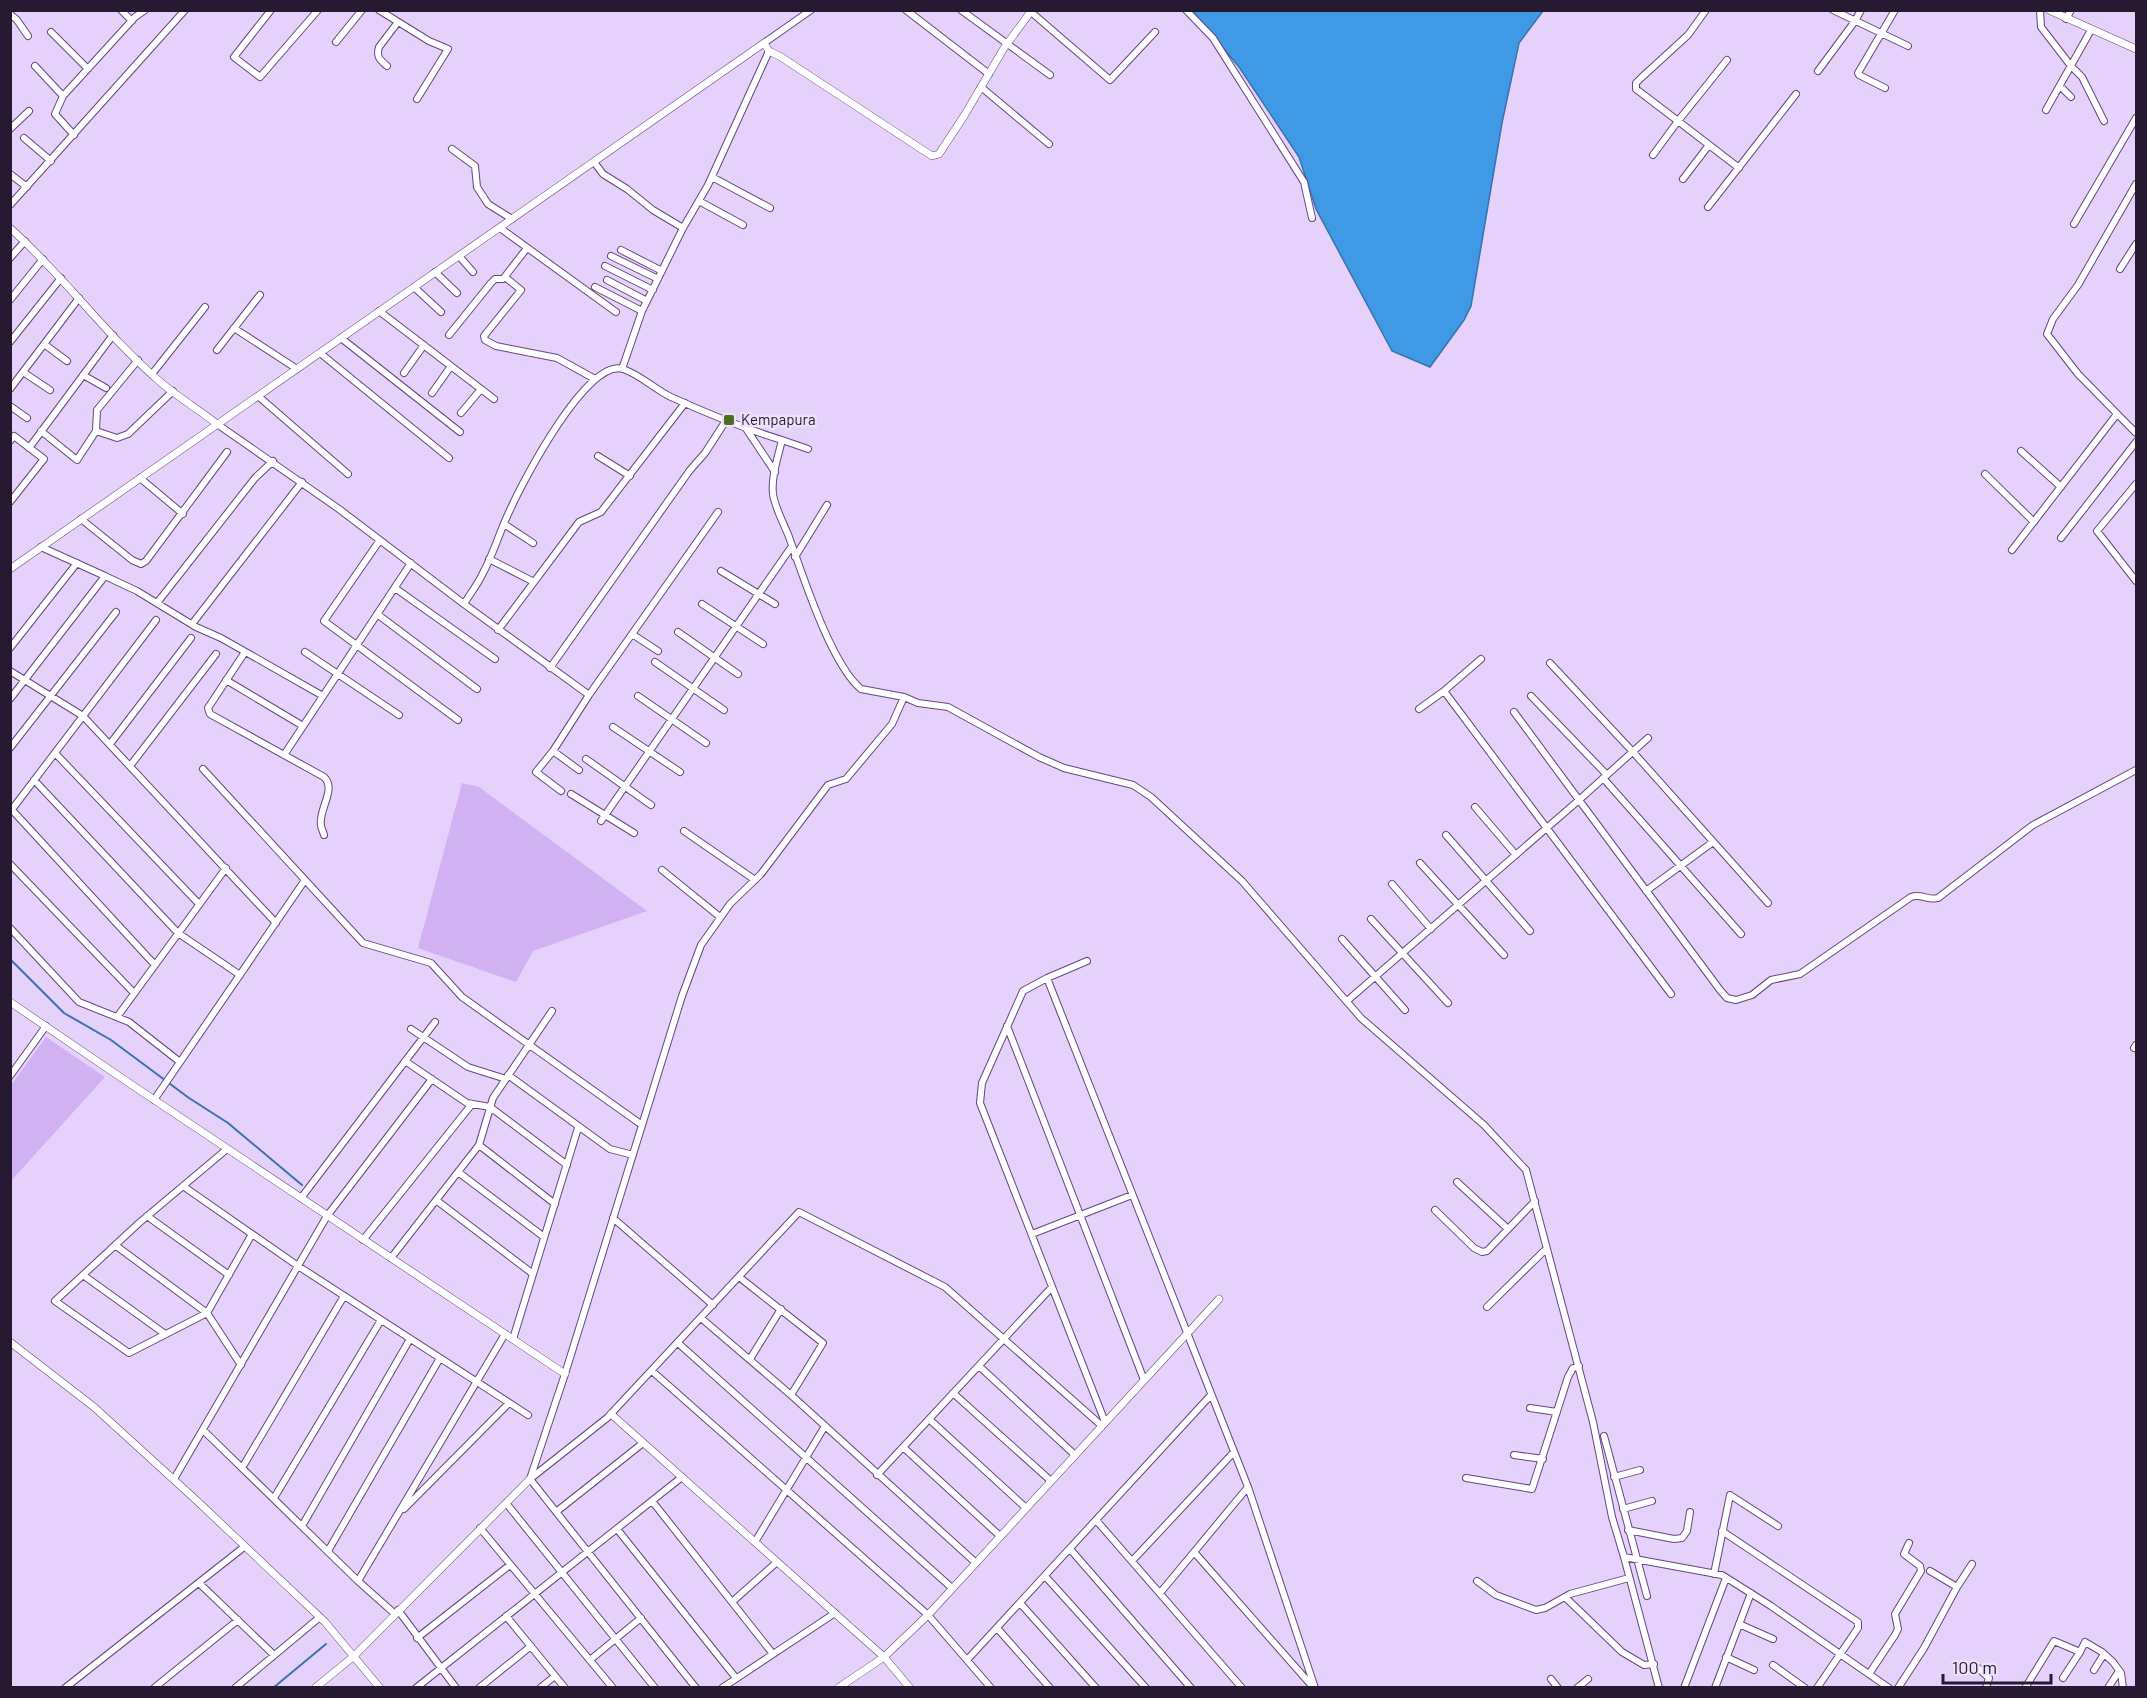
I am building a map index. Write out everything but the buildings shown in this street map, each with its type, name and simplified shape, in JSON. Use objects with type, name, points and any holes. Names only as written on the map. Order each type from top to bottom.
[{"type":"street","points":[[121,10],[132,21]]},
{"type":"street","points":[[74,135],[55,114],[63,96],[132,21],[145,10]]},
{"type":"street","points":[[10,205],[185,10]]},
{"type":"street","points":[[271,10],[234,57],[260,77],[318,10]]},
{"type":"street","points":[[336,42],[362,10]]},
{"type":"street","points":[[379,10],[429,41],[448,49],[417,99]]},
{"type":"street","points":[[10,569],[811,10]]},
{"type":"street","points":[[906,10],[989,74]]},
{"type":"street","points":[[962,10],[1006,45],[1050,75]]},
{"type":"street","points":[[1186,10],[1213,38],[1304,182],[1312,218]]},
{"type":"street","points":[[1706,10],[1688,35],[1636,83],[1636,89],[1739,168]]},
{"type":"street","points":[[1833,10],[1908,46]]},
{"type":"street","points":[[1818,71],[1856,21],[1861,10]]},
{"type":"street","points":[[1885,88],[1858,74],[1895,10]]},
{"type":"street","points":[[2040,10],[2041,27],[2082,77],[2104,121]]},
{"type":"street","points":[[2049,10],[2136,49]]},
{"type":"street","points":[[2066,18],[2071,10]]},
{"type":"street","points":[[764,43],[769,51],[932,156],[939,154],[1006,45],[1031,11],[1110,81],[1155,32]]},
{"type":"street","points":[[10,14],[28,36]]},
{"type":"street","points":[[387,66],[380,60],[377,52],[398,22]]},
{"type":"street","points":[[2046,110],[2091,30]]},
{"type":"street","points":[[51,32],[88,69]]},
{"type":"street","points":[[622,369],[642,311],[683,228],[712,177],[769,51]]},
{"type":"street","points":[[1653,155],[1727,60]]},
{"type":"street","points":[[35,66],[63,96]]},
{"type":"street","points":[[2060,86],[2071,98]]},
{"type":"street","points":[[981,87],[1049,144]]},
{"type":"street","points":[[1708,207],[1796,94]]},
{"type":"street","points":[[10,129],[29,111]]},
{"type":"street","points":[[2074,224],[2136,118]]},
{"type":"street","points":[[24,138],[51,161]]},
{"type":"street","points":[[1683,179],[1709,145]]},
{"type":"street","points":[[452,149],[475,166],[477,187],[488,204],[512,219]]},
{"type":"street","points":[[594,162],[603,174],[627,189],[653,210],[683,228]]},
{"type":"street","points":[[10,174],[27,187]]},
{"type":"street","points":[[712,177],[770,208]]},
{"type":"street","points":[[2136,184],[2078,285],[2053,319],[2047,334],[2078,374],[2136,433]]},
{"type":"street","points":[[699,201],[743,225]]},
{"type":"street","points":[[10,228],[43,259],[113,335],[152,374],[173,391],[302,482],[498,630],[589,695]]},
{"type":"street","points":[[500,228],[616,312]]},
{"type":"street","points":[[10,258],[25,241]]},
{"type":"street","points":[[2120,269],[2136,244]]},
{"type":"street","points":[[449,335],[494,280],[501,280],[505,277],[527,248]]},
{"type":"street","points":[[621,250],[662,271]]},
{"type":"street","points":[[459,256],[474,272]]},
{"type":"street","points":[[611,256],[658,279]]},
{"type":"street","points":[[10,300],[43,259]]},
{"type":"street","points":[[605,266],[653,290]]},
{"type":"street","points":[[435,272],[457,293]]},
{"type":"street","points":[[505,277],[520,288],[520,293],[484,336],[485,340],[496,346],[557,358],[595,379]]},
{"type":"street","points":[[10,342],[61,278]]},
{"type":"street","points":[[607,280],[647,301]]},
{"type":"street","points":[[414,287],[441,312]]},
{"type":"street","points":[[595,287],[642,311]]},
{"type":"street","points":[[217,350],[260,295]]},
{"type":"street","points":[[10,389],[79,298]]},
{"type":"street","points":[[152,374],[205,307]]},
{"type":"street","points":[[379,311],[494,399]]},
{"type":"street","points":[[234,328],[297,369]]},
{"type":"street","points":[[29,448],[113,335]]},
{"type":"street","points":[[341,338],[460,432]]},
{"type":"street","points":[[44,344],[67,361]]},
{"type":"street","points":[[404,373],[424,345]]},
{"type":"street","points":[[320,353],[449,458]]},
{"type":"street","points":[[42,431],[77,460],[96,431],[97,410],[138,360]]},
{"type":"street","points":[[432,393],[452,366]]},
{"type":"street","points":[[464,604],[484,573],[504,524],[542,448],[595,379],[608,370],[622,369],[670,396],[727,419],[747,430],[808,449]]},
{"type":"street","points":[[23,372],[50,390]]},
{"type":"street","points":[[83,375],[106,388]]},
{"type":"street","points":[[462,413],[481,389]]},
{"type":"street","points":[[96,431],[117,438],[128,434],[173,391]]},
{"type":"street","points":[[258,396],[348,474]]},
{"type":"street","points":[[498,630],[579,522],[601,512],[686,403]]},
{"type":"street","points":[[10,406],[27,418]]},
{"type":"street","points":[[2012,550],[2117,414]]},
{"type":"street","points":[[550,668],[727,419]]},
{"type":"street","points":[[747,430],[775,472]]},
{"type":"street","points":[[10,441],[14,436],[44,459],[10,502]]},
{"type":"street","points":[[782,440],[773,495],[795,557],[837,654],[851,680],[861,689],[957,710],[1039,757],[1064,768],[1133,785],[1151,797],[1242,881],[1361,1018],[1485,1125],[1526,1170],[1593,1422],[1612,1517],[1659,1688]]},
{"type":"street","points":[[2061,538],[2136,442]]},
{"type":"street","points":[[2021,451],[2061,487]]},
{"type":"street","points":[[81,519],[132,560],[141,564],[146,561],[183,514],[228,452]]},
{"type":"street","points":[[598,456],[630,476]]},
{"type":"street","points":[[158,603],[255,478],[273,461]]},
{"type":"street","points":[[1984,474],[2034,522]]},
{"type":"street","points":[[140,478],[183,514]]},
{"type":"street","points":[[192,624],[302,482]]},
{"type":"street","points":[[2136,484],[2097,531],[2136,581]]},
{"type":"street","points":[[795,557],[827,505]]},
{"type":"street","points":[[561,790],[536,772],[553,751],[589,695],[718,512]]},
{"type":"street","points":[[504,524],[533,543]]},
{"type":"street","points":[[380,540],[324,621],[458,720]]},
{"type":"street","points":[[603,818],[792,546]]},
{"type":"street","points":[[41,547],[137,591],[323,696]]},
{"type":"street","points":[[489,559],[534,582]]},
{"type":"street","points":[[10,648],[77,563]]},
{"type":"street","points":[[284,755],[411,563]]},
{"type":"street","points":[[721,571],[774,604]]},
{"type":"street","points":[[10,699],[105,576]]},
{"type":"street","points":[[395,588],[495,659]]},
{"type":"street","points":[[702,604],[763,644]]},
{"type":"street","points":[[10,748],[116,612]]},
{"type":"street","points":[[377,614],[477,689]]},
{"type":"street","points":[[155,965],[11,811],[156,620]]},
{"type":"street","points":[[678,632],[738,674]]},
{"type":"street","points":[[632,634],[658,651]]},
{"type":"street","points":[[110,744],[191,638]]},
{"type":"street","points":[[245,652],[208,708],[210,714],[329,782],[330,787],[322,812],[321,824],[324,835]]},
{"type":"street","points":[[305,652],[399,715]]},
{"type":"street","points":[[130,765],[216,654]]},
{"type":"street","points":[[1419,709],[1481,659]]},
{"type":"street","points":[[655,662],[724,710]]},
{"type":"street","points":[[1550,663],[1768,903]]},
{"type":"street","points":[[10,671],[83,716],[276,923]]},
{"type":"street","points":[[226,680],[303,726]]},
{"type":"street","points":[[1444,691],[1671,994]]},
{"type":"street","points":[[638,696],[706,743]]},
{"type":"street","points":[[1531,696],[1605,777],[1741,934]]},
{"type":"street","points":[[530,1479],[565,1374],[682,996],[701,945],[730,904],[754,880],[828,785],[846,779],[892,723],[904,697]]},
{"type":"street","points":[[1514,712],[1720,990],[1727,998],[1736,1000],[1752,995],[1771,980],[1800,974],[1911,897],[1917,894],[1930,899],[1938,898],[2033,825],[2136,770]]},
{"type":"street","points":[[614,728],[680,772]]},
{"type":"street","points":[[1347,1001],[1648,738]]},
{"type":"street","points":[[553,751],[579,770]]},
{"type":"street","points":[[55,753],[199,904]]},
{"type":"street","points":[[586,759],[651,805]]},
{"type":"street","points":[[203,769],[363,943],[431,963],[462,998],[642,1125]]},
{"type":"street","points":[[34,780],[178,933],[240,975]]},
{"type":"street","points":[[571,794],[603,818],[633,833]]},
{"type":"street","points":[[1475,807],[1516,855]]},
{"type":"street","points":[[684,831],[754,880]]},
{"type":"street","points":[[1446,835],[1530,931]]},
{"type":"street","points":[[1646,891],[1713,842]]},
{"type":"street","points":[[1420,863],[1504,955]]},
{"type":"street","points":[[10,864],[134,993]]},
{"type":"street","points":[[117,1017],[226,868]]},
{"type":"street","points":[[662,870],[720,917]]},
{"type":"street","points":[[154,1100],[305,880]]},
{"type":"street","points":[[1392,885],[1431,929]]},
{"type":"street","points":[[1371,919],[1448,1004]]},
{"type":"street","points":[[10,928],[79,1002],[129,1022],[180,1062]]},
{"type":"street","points":[[1342,939],[1405,1010]]},
{"type":"street","points":[[1087,961],[1023,991],[982,1083],[980,1102],[1104,1424]]},
{"type":"street","points":[[1047,978],[1248,1487],[1314,1688]]},
{"type":"street","points":[[10,1002],[565,1374]]},
{"type":"street","points":[[391,1257],[479,1145],[493,1098],[552,1011]]},
{"type":"street","points":[[302,1198],[435,1022]]},
{"type":"street","points":[[10,1076],[46,1026]]},
{"type":"street","points":[[1007,1026],[1144,1380]]},
{"type":"street","points":[[411,1029],[468,1067],[507,1077],[610,1149],[633,1155]]},
{"type":"street","points":[[405,1061],[467,1103],[490,1107],[567,1165]]},
{"type":"street","points":[[174,1479],[327,1216],[432,1079]]},
{"type":"street","points":[[363,1239],[472,1104]]},
{"type":"street","points":[[513,1339],[578,1128]]},
{"type":"street","points":[[479,1145],[555,1204]]},
{"type":"street","points":[[227,1149],[147,1216],[55,1301],[129,1353],[207,1313],[252,1234]]},
{"type":"street","points":[[458,1172],[544,1238]]},
{"type":"street","points":[[1457,1182],[1508,1229]]},
{"type":"street","points":[[183,1186],[298,1266],[528,1415]]},
{"type":"street","points":[[1032,1234],[1132,1195]]},
{"type":"street","points":[[436,1200],[533,1274]]},
{"type":"street","points":[[1434,1210],[1474,1248],[1482,1252],[1487,1251],[1535,1201]]},
{"type":"street","points":[[315,1688],[354,1656],[530,1479],[611,1414],[799,1212],[945,1287],[1104,1424]]},
{"type":"street","points":[[147,1216],[229,1275]]},
{"type":"street","points":[[613,1218],[713,1305]]},
{"type":"street","points":[[115,1245],[207,1313],[241,1365]]},
{"type":"street","points":[[1487,1307],[1546,1249]]},
{"type":"street","points":[[83,1275],[165,1334]]},
{"type":"street","points":[[739,1277],[823,1343],[791,1395]]},
{"type":"street","points":[[877,1475],[1052,1287]]},
{"type":"street","points":[[242,1468],[344,1296]]},
{"type":"street","points":[[842,1687],[885,1657],[928,1615],[1219,1299]]},
{"type":"street","points":[[750,1359],[781,1309]]},
{"type":"street","points":[[701,1318],[791,1395],[976,1563]]},
{"type":"street","points":[[274,1498],[381,1320]]},
{"type":"street","points":[[358,1581],[505,1334]]},
{"type":"street","points":[[302,1526],[410,1339]]},
{"type":"street","points":[[10,1342],[94,1407],[174,1479],[320,1617],[380,1688]]},
{"type":"street","points":[[678,1343],[952,1588]]},
{"type":"street","points":[[328,1551],[440,1358]]},
{"type":"street","points":[[979,1366],[1075,1455]]},
{"type":"street","points":[[1466,1478],[1532,1490],[1571,1371],[1579,1366]]},
{"type":"street","points":[[652,1371],[928,1615],[992,1688]]},
{"type":"street","points":[[953,1394],[1051,1481]]},
{"type":"street","points":[[967,1660],[1211,1395]]},
{"type":"street","points":[[397,1515],[509,1403]]},
{"type":"street","points":[[1530,1408],[1557,1412]]},
{"type":"street","points":[[611,1414],[885,1657],[910,1688]]},
{"type":"street","points":[[929,1419],[1026,1508]]},
{"type":"street","points":[[755,1542],[825,1426]]},
{"type":"street","points":[[203,1430],[358,1581],[397,1612],[456,1688]]},
{"type":"street","points":[[1604,1436],[1647,1596]]},
{"type":"street","points":[[556,1512],[643,1443]]},
{"type":"street","points":[[903,1447],[1000,1536]]},
{"type":"street","points":[[1132,1561],[1234,1452]]},
{"type":"street","points":[[1514,1455],[1543,1459]]},
{"type":"street","points":[[1614,1477],[1640,1470]]},
{"type":"street","points":[[416,1688],[682,1477]]},
{"type":"street","points":[[530,1479],[696,1688]]},
{"type":"street","points":[[1160,1593],[1248,1487]]},
{"type":"street","points":[[1714,1574],[1730,1495],[1778,1526]]},
{"type":"street","points":[[652,1501],[773,1654]]},
{"type":"street","points":[[1623,1509],[1652,1501]]},
{"type":"street","points":[[506,1503],[655,1688]]},
{"type":"street","points":[[1628,1530],[1674,1539],[1682,1538],[1687,1531],[1690,1512]]},
{"type":"street","points":[[1096,1520],[1242,1688]]},
{"type":"street","points":[[480,1528],[613,1688]]},
{"type":"street","points":[[617,1529],[736,1678]]},
{"type":"street","points":[[1722,1531],[1858,1622],[1858,1628],[1817,1688]]},
{"type":"street","points":[[1869,1674],[1895,1635],[1898,1629],[1895,1614],[1921,1571],[1920,1566],[1904,1554],[1909,1543]]},
{"type":"street","points":[[65,1688],[244,1547]]},
{"type":"street","points":[[1070,1549],[1191,1688]]},
{"type":"street","points":[[1194,1552],[1314,1688]]},
{"type":"street","points":[[1624,1557],[1726,1578],[1889,1688]]},
{"type":"street","points":[[732,1602],[777,1562]]},
{"type":"street","points":[[1898,1688],[1924,1648],[1972,1564]]},
{"type":"street","points":[[417,1638],[510,1565]]},
{"type":"street","points":[[1930,1571],[1957,1587]]},
{"type":"street","points":[[1045,1576],[1146,1688]]},
{"type":"street","points":[[1477,1581],[1496,1595],[1536,1610],[1545,1608],[1565,1596],[1629,1578]]},
{"type":"street","points":[[1684,1688],[1726,1578]]},
{"type":"street","points":[[199,1583],[274,1654]]},
{"type":"street","points":[[1715,1688],[1751,1593]]},
{"type":"street","points":[[1565,1596],[1622,1652],[1644,1665],[1654,1664]]},
{"type":"street","points":[[1020,1603],[1096,1688]]},
{"type":"street","points":[[723,1688],[835,1613]]},
{"type":"street","points":[[235,1688],[320,1617]]},
{"type":"street","points":[[506,1617],[565,1688]]},
{"type":"street","points":[[590,1660],[640,1618]]},
{"type":"street","points":[[154,1688],[238,1620]]},
{"type":"street","points":[[1739,1624],[1773,1639]]},
{"type":"street","points":[[997,1628],[1050,1688]]},
{"type":"street","points":[[2025,1688],[2054,1641],[2080,1652]]},
{"type":"street","points":[[2063,1678],[2085,1642],[2104,1654],[2119,1671],[2123,1688]]},
{"type":"street","points":[[479,1688],[531,1646]]},
{"type":"street","points":[[2094,1670],[2104,1654]]},
{"type":"street","points":[[1726,1658],[1754,1670]]},
{"type":"street","points":[[1773,1665],[1805,1688]]},
{"type":"street","points":[[1977,1668],[1989,1678],[1986,1688]]},
{"type":"street","points":[[2108,1688],[2119,1671]]},
{"type":"street","points":[[540,1688],[555,1676]]},
{"type":"street","points":[[1551,1679],[1558,1688]]},
{"type":"street","points":[[1577,1688],[1588,1679]]},
{"type":"shaded area","points":[[462,783],[479,787],[647,911],[533,951],[516,982],[418,948]]},
{"type":"shaded area","points":[[46,1037],[105,1077],[11,1181],[11,1085]]},
{"type":"water","points":[[1192,11],[1543,11],[1519,43],[1502,123],[1471,306],[1464,320],[1430,367],[1392,351],[1316,209],[1299,157],[1239,67]]},
{"type":"waterway","points":[[10,959],[64,1013],[111,1040],[189,1098],[228,1123],[302,1185]]},
{"type":"waterway","points":[[273,1688],[326,1644]]},
{"type":"place","name":"Kempapura","points":[[729,420]]}]
